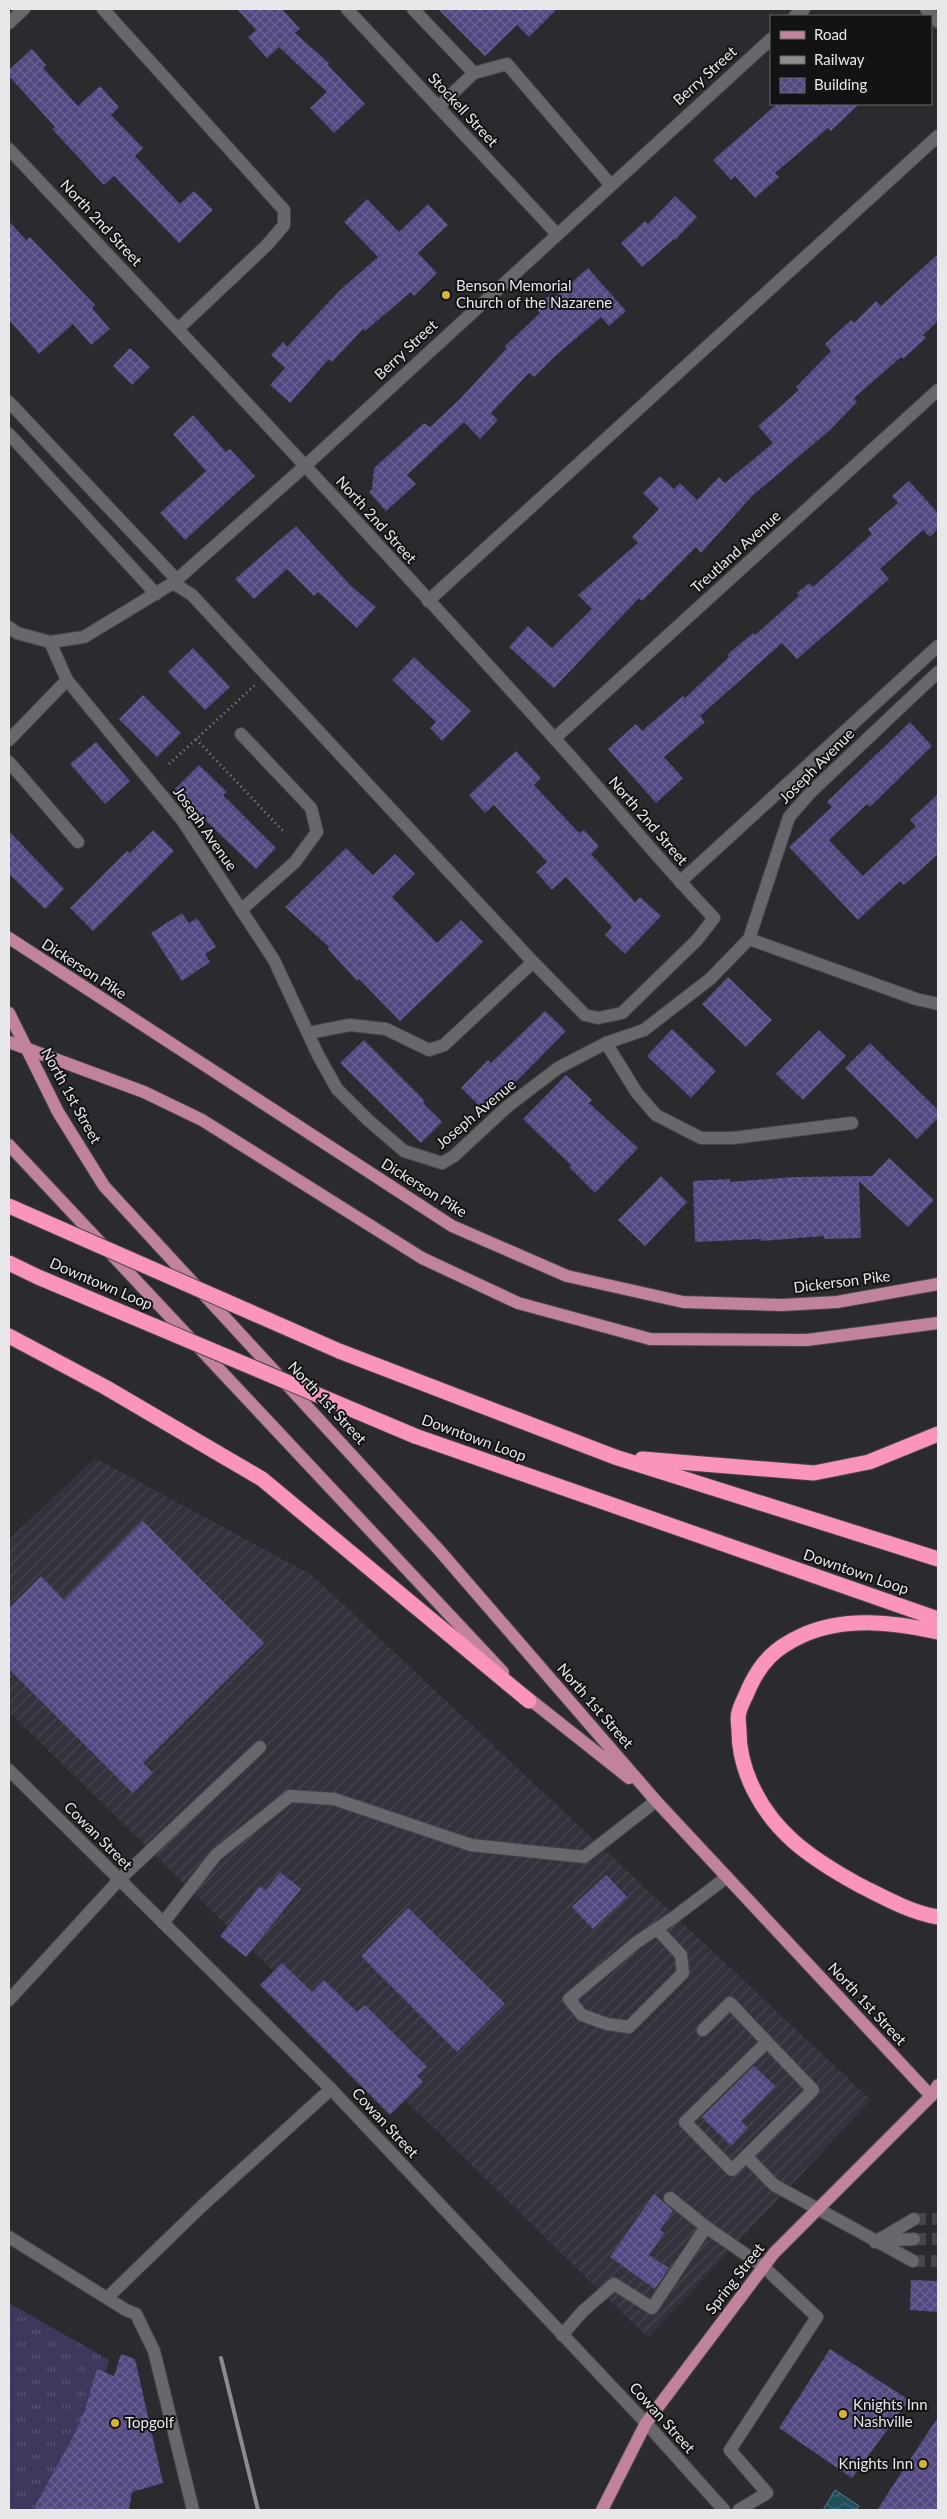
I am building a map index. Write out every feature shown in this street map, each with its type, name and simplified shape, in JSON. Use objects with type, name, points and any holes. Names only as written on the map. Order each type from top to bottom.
[{"type":"highway","points":[[9,1206],[339,1351],[615,1457],[938,1559]]},
{"type":"highway","name":"Downtown Loop","points":[[9,1263],[38,1277],[415,1436],[938,1620]]},
{"type":"highway","points":[[9,1336],[105,1387],[262,1479],[530,1701]]},
{"type":"highway","points":[[615,1457],[814,1473],[869,1462],[938,1434]]},
{"type":"highway","points":[[938,1632],[897,1623],[845,1624],[802,1635],[769,1654],[753,1681],[738,1713],[739,1751],[748,1780],[762,1805],[791,1840],[829,1869],[872,1891],[929,1916],[938,1917]]},
{"type":"main road","name":"Dickerson Pike","points":[[9,938],[452,1226],[567,1276],[682,1302],[782,1305],[837,1302],[938,1284]]},
{"type":"main road","name":"North 1st Street","points":[[9,1013],[58,1112],[104,1186],[439,1550],[653,1798],[936,2098]]},
{"type":"main road","points":[[9,1042],[144,1092],[202,1120],[422,1258],[518,1303],[650,1339],[807,1340],[938,1324]]},
{"type":"main road","name":"North 1st Street","points":[[9,1145],[530,1701],[653,1798]]},
{"type":"main road","name":"Spring Street","points":[[602,2510],[646,2423],[774,2253],[936,2098],[938,2085]]},
{"type":"street","points":[[9,23],[24,9]]},
{"type":"street","points":[[103,9],[284,210],[284,225],[267,245],[178,329]]},
{"type":"street","name":"Stockell Street","points":[[347,9],[556,233]]},
{"type":"street","points":[[413,9],[474,72]]},
{"type":"street","name":"Berry Street","points":[[175,581],[305,466],[556,233],[770,39]]},
{"type":"street","points":[[438,107],[474,72],[507,64],[610,184]]},
{"type":"street","points":[[428,601],[938,136]]},
{"type":"street","name":"North 2nd Street","points":[[9,150],[178,329],[555,738],[680,882],[714,918],[697,940],[622,1013],[598,1018],[585,1015],[533,962]]},
{"type":"street","name":"Treutland Avenue","points":[[555,738],[938,390]]},
{"type":"street","points":[[9,402],[175,581],[192,595],[533,962],[444,1045],[429,1050],[386,1029],[350,1025],[308,1033]]},
{"type":"street","points":[[9,434],[156,594]]},
{"type":"street","points":[[9,627],[16,633],[50,642],[84,637],[175,581]]},
{"type":"street","name":"Joseph Avenue","points":[[50,642],[68,680],[182,820],[242,910],[274,960],[337,1089],[368,1120],[404,1151],[442,1163],[454,1156],[508,1106],[558,1068],[606,1043],[644,1030],[710,979],[749,939],[789,816],[811,792],[937,676]]},
{"type":"street","points":[[680,882],[938,646]]},
{"type":"street","points":[[9,740],[68,680]]},
{"type":"street","points":[[241,734],[311,808],[317,832],[295,862],[242,910]]},
{"type":"street","points":[[9,762],[78,842]]},
{"type":"street","points":[[749,939],[916,999],[938,1004]]},
{"type":"street","points":[[606,1043],[637,1093],[656,1114],[700,1138],[733,1138],[852,1123]]},
{"type":"street","points":[[9,2000],[120,1880],[260,1747]]},
{"type":"street","name":"Cowan Street","points":[[9,1770],[331,2089],[646,2423],[724,2510]]},
{"type":"street","points":[[162,1923],[216,1855],[290,1796],[334,1799],[471,1845],[584,1857],[653,1798]]},
{"type":"street","points":[[657,1928],[681,1955],[683,1973],[629,2027],[607,2024],[582,2015],[569,1999],[637,1942],[727,1877]]},
{"type":"street","points":[[704,2030],[730,2003],[813,2090],[732,2170],[684,2122],[767,2042]]},
{"type":"street","points":[[107,2298],[202,2205],[331,2089]]},
{"type":"street","points":[[746,2156],[774,2185],[875,2242],[913,2261]]},
{"type":"street","points":[[670,2198],[706,2227],[764,2267],[817,2316],[730,2450],[767,2493],[739,2510]]},
{"type":"street","points":[[875,2242],[914,2219]]},
{"type":"street","points":[[562,2335],[583,2311],[614,2284],[652,2308],[706,2227]]},
{"type":"street","points":[[9,2237],[136,2314],[154,2352],[193,2510]]},
{"type":"street","points":[[875,2242],[914,2239]]},
{"type":"path","points":[[169,764],[259,680]]},
{"type":"path","points":[[196,739],[284,832]]},
{"type":"shaded area","points":[[95,1458],[312,1575],[871,2100],[648,2338],[9,1712],[9,1540]]},
{"type":"green space","name":"Topgolf","points":[[9,2303],[109,2360],[93,2409],[34,2510],[9,2510]]},
{"type":"water","points":[[835,2490],[859,2506],[856,2510],[823,2510]]},
{"type":"building","points":[[237,9],[282,9],[300,29],[295,33],[329,63],[328,65],[365,104],[334,133],[310,108],[327,92],[279,47],[267,58],[248,37],[256,30]]},
{"type":"building","points":[[438,9],[557,9],[529,37],[517,25],[485,56]]},
{"type":"building","points":[[32,49],[46,65],[43,68],[78,106],[100,86],[119,107],[111,115],[143,148],[135,156],[180,204],[194,191],[213,210],[179,243],[114,176],[104,185],[52,129],[55,127],[9,76],[9,70]]},
{"type":"building","points":[[776,105],[858,105],[831,131],[828,128],[775,173],[779,177],[755,198],[735,176],[731,180],[713,160]]},
{"type":"building","points":[[675,196],[697,217],[675,240],[642,267],[621,243],[645,221],[648,224]]},
{"type":"building","points":[[367,199],[399,232],[428,204],[448,225],[418,253],[437,273],[414,296],[411,292],[365,331],[363,329],[332,362],[329,359],[290,403],[270,385],[285,368],[271,355],[283,342],[287,347],[339,291],[378,257],[344,222]]},
{"type":"building","points":[[9,221],[26,240],[30,237],[95,305],[92,308],[110,329],[91,345],[73,324],[39,354],[9,320]]},
{"type":"building","points":[[938,254],[938,321],[923,335],[926,338],[854,398],[857,402],[830,430],[753,495],[701,553],[696,547],[642,601],[639,598],[554,688],[509,647],[528,626],[552,648],[592,609],[578,595],[638,543],[632,537],[659,509],[643,493],[660,476],[674,489],[680,483],[697,500],[719,477],[725,483],[773,443],[758,426],[799,390],[796,387],[831,351],[825,344],[851,320],[854,323],[876,301],[881,306]]},
{"type":"building","points":[[588,268],[626,311],[609,326],[601,317],[554,357],[534,377],[529,373],[491,413],[498,420],[480,439],[464,422],[407,475],[416,484],[386,511],[369,492],[372,489],[374,468],[424,423],[430,427],[459,400],[507,348],[505,346],[540,313],[536,308],[551,294],[554,298]]},
{"type":"building","points":[[130,348],[150,367],[132,385],[113,366]]},
{"type":"building","points":[[193,415],[226,452],[230,449],[255,476],[185,540],[160,513],[206,471],[173,434]]},
{"type":"building","points":[[909,481],[938,513],[938,529],[930,537],[923,530],[880,569],[889,579],[797,659],[782,643],[700,716],[705,722],[664,757],[683,778],[656,803],[608,749],[636,724],[642,731],[683,696],[685,698],[729,657],[727,655],[753,633],[755,635],[799,596],[797,593],[809,583],[813,587],[872,534],[868,529],[898,503],[892,496]]},
{"type":"building","points":[[296,526],[351,586],[376,607],[357,628],[318,592],[314,596],[287,569],[254,599],[235,579]]},
{"type":"building","points":[[193,648],[230,687],[205,710],[168,672]]},
{"type":"building","points":[[414,657],[471,711],[442,741],[430,728],[436,722],[392,680]]},
{"type":"building","points":[[143,695],[181,733],[157,757],[119,719]]},
{"type":"building","points":[[910,722],[932,746],[870,807],[867,804],[829,840],[863,876],[916,826],[910,820],[938,794],[938,854],[904,885],[900,881],[858,920],[789,847],[832,807],[827,802]]},
{"type":"building","points":[[96,742],[130,781],[105,804],[70,764]]},
{"type":"building","points":[[516,751],[541,778],[534,785],[579,833],[584,830],[599,846],[591,854],[635,902],[640,897],[661,916],[625,954],[605,935],[612,927],[566,877],[552,890],[536,872],[547,862],[494,805],[485,813],[469,795]]},
{"type":"building","points":[[199,765],[227,792],[223,795],[276,848],[256,869],[174,790]]},
{"type":"building","points":[[153,830],[174,851],[93,931],[70,908],[127,851],[130,853]]},
{"type":"building","points":[[9,831],[64,889],[45,909],[9,874]]},
{"type":"building","points":[[346,848],[373,875],[395,854],[415,874],[392,897],[437,943],[461,920],[483,942],[400,1021],[359,979],[357,981],[328,949],[329,947],[285,907]]},
{"type":"building","points":[[182,913],[189,923],[197,918],[216,947],[205,954],[210,962],[182,981],[151,933]]},
{"type":"building","points":[[728,977],[772,1020],[746,1047],[702,1004]]},
{"type":"building","points":[[545,1011],[566,1031],[486,1112],[461,1088],[488,1060],[491,1063]]},
{"type":"building","points":[[672,1029],[716,1071],[691,1098],[647,1056]]},
{"type":"building","points":[[819,1030],[846,1056],[803,1100],[776,1074]]},
{"type":"building","points":[[364,1040],[425,1101],[423,1103],[442,1122],[421,1143],[340,1063]]},
{"type":"building","points":[[870,1043],[938,1110],[938,1118],[917,1139],[845,1068]]},
{"type":"building","points":[[566,1075],[592,1100],[589,1103],[638,1148],[595,1193],[569,1167],[571,1165],[523,1119]]},
{"type":"building","points":[[889,1158],[934,1200],[908,1227],[859,1181],[861,1238],[824,1239],[824,1236],[761,1241],[761,1239],[695,1242],[693,1181],[730,1179],[730,1182],[793,1177],[872,1176]]},
{"type":"building","points":[[661,1176],[687,1202],[645,1246],[618,1220]]},
{"type":"building","points":[[143,1521],[264,1643],[143,1763],[153,1773],[133,1793],[9,1669],[9,1608],[41,1576],[64,1600]]},
{"type":"building","points":[[280,1872],[301,1889],[246,1957],[220,1936],[260,1886],[266,1890]]},
{"type":"building","points":[[606,1875],[627,1897],[593,1929],[572,1907]]},
{"type":"building","points":[[408,1908],[505,2004],[457,2052],[361,1956]]},
{"type":"building","points":[[282,1963],[312,1992],[324,1980],[357,2012],[365,2005],[427,2067],[417,2076],[423,2082],[390,2115],[260,1985]]},
{"type":"building","points":[[754,2066],[775,2086],[741,2121],[748,2128],[731,2146],[702,2117]]},
{"type":"building","points":[[654,2194],[673,2211],[660,2230],[664,2233],[649,2255],[669,2268],[655,2289],[610,2257]]},
{"type":"building","points":[[911,2280],[938,2281],[938,2312],[910,2310]]},
{"type":"building","name":"Knights Inn Nashville","points":[[830,2349],[909,2400],[852,2478],[779,2428]]},
{"type":"building","name":"Topgolf","points":[[121,2354],[135,2359],[163,2483],[132,2492],[129,2510],[33,2510],[74,2435],[85,2410],[97,2369],[114,2376]]},
{"type":"building","name":"Knights Inn","points":[[938,2417],[938,2510],[877,2510]]},
{"type":"tunnel","points":[[914,2219],[938,2219]]},
{"type":"tunnel","points":[[914,2239],[938,2239]]},
{"type":"tunnel","points":[[913,2261],[938,2261]]},
{"type":"railway","points":[[221,2358],[258,2510]]},
{"type":"place","name":"Benson Memorial Church of the Nazarene","points":[[446,295]]},
{"type":"place","name":"Knights Inn Nashville","points":[[843,2414]]},
{"type":"place","name":"Topgolf","points":[[115,2423]]},
{"type":"place","name":"Knights Inn","points":[[923,2464]]}]
